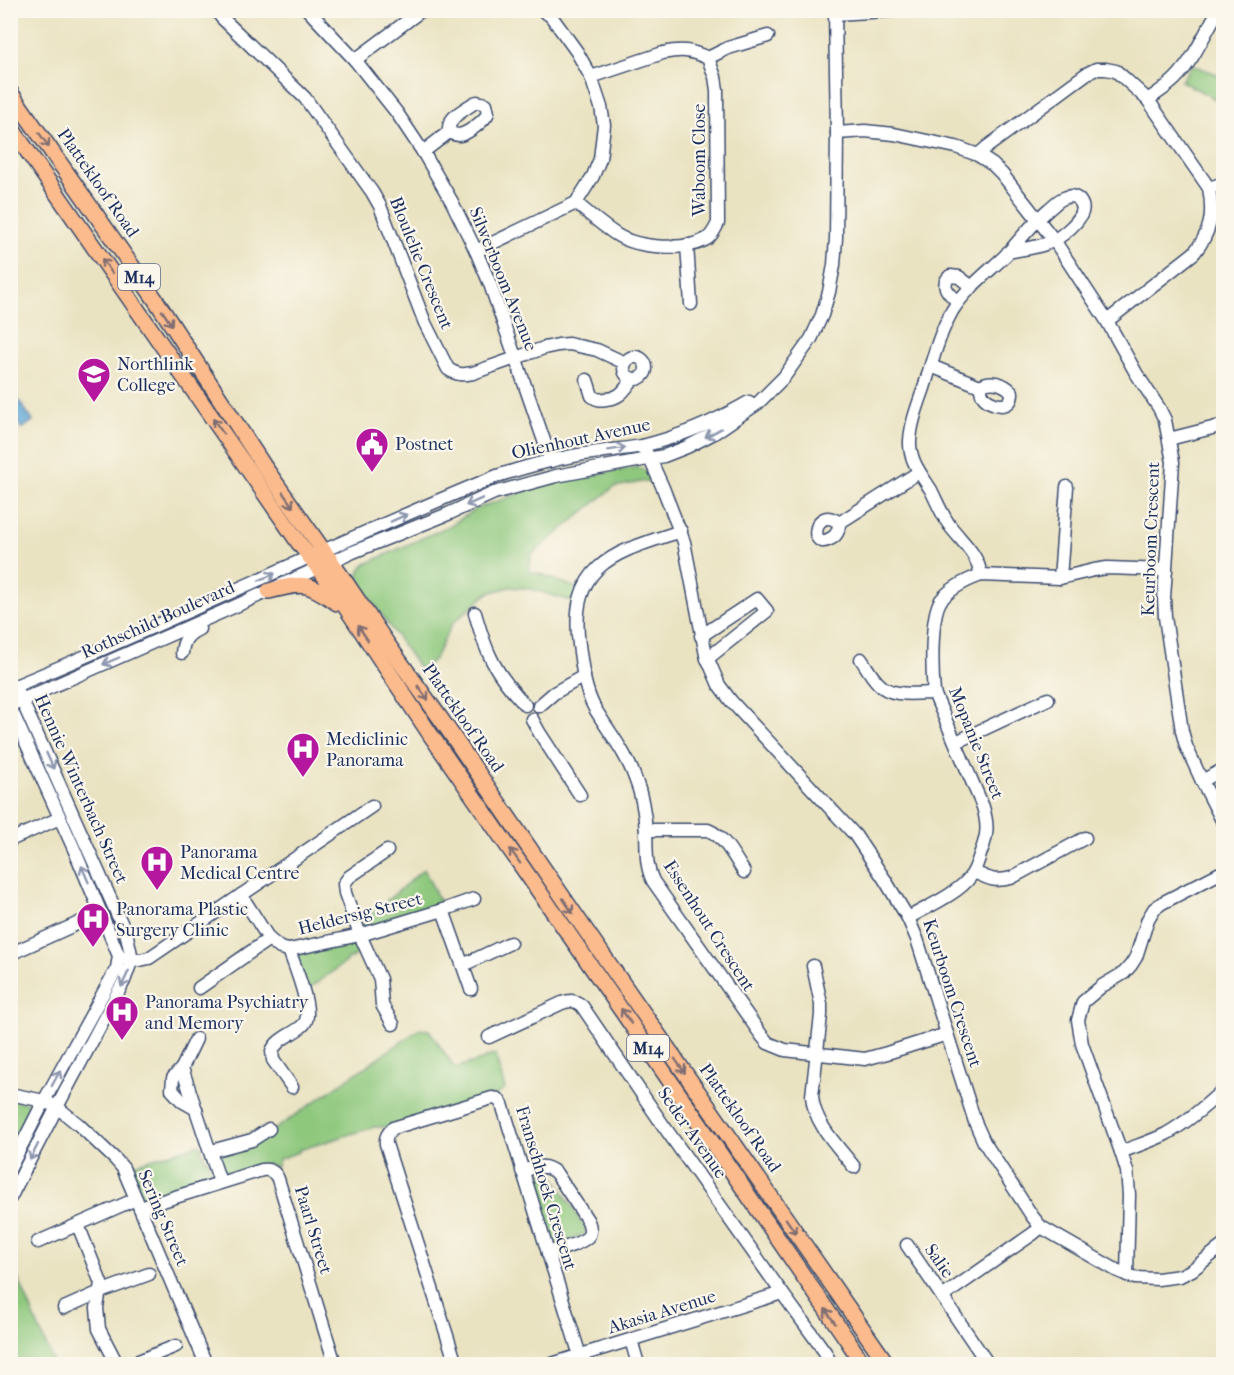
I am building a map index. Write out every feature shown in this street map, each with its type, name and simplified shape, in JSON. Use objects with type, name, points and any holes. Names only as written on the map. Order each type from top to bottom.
[{"type":"main road","name":"Plattekloof Road","points":[[10,92],[155,299],[312,536],[347,610],[430,734],[863,1365]]},
{"type":"main road","name":"Plattekloof Road","points":[[10,126],[321,559],[388,645],[443,722],[887,1365]]},
{"type":"main road","points":[[269,591],[293,585],[310,586],[322,591],[347,610]]},
{"type":"street","name":"Bloulelie Crescent","points":[[216,10],[305,98],[372,192],[380,206],[425,323],[448,369],[455,374],[473,373],[543,348],[568,344],[597,350],[625,363]]},
{"type":"street","name":"Silwerboom Avenue","points":[[308,10],[355,60],[397,113],[452,202],[489,284],[550,461]]},
{"type":"street","points":[[355,60],[422,10]]},
{"type":"street","points":[[835,12],[903,10]]},
{"type":"street","points":[[476,251],[576,203],[593,176],[600,159],[604,125],[601,106],[591,77],[550,12]]},
{"type":"street","name":"Olienhout Avenue","points":[[321,559],[494,493],[556,476],[650,459],[687,447],[714,433],[758,403],[784,377],[811,339],[822,315],[834,265],[837,133],[835,12]]},
{"type":"street","points":[[1148,100],[1182,71],[1215,17]]},
{"type":"street","points":[[591,77],[675,51],[688,50],[708,58],[728,48],[768,36]]},
{"type":"street","name":"Waboom Close","points":[[576,203],[617,235],[646,245],[663,247],[687,245],[709,237],[715,231],[718,223],[717,90],[708,58]]},
{"type":"street","points":[[978,155],[1086,74],[1096,69],[1116,71],[1148,100],[1209,188],[1212,201],[1209,229],[1204,241],[1194,253],[1107,321]]},
{"type":"street","name":"Keurboom Crescent","points":[[837,133],[865,131],[894,134],[956,147],[978,155],[993,165],[1054,240],[1107,321],[1159,408],[1165,420],[1173,462],[1164,598],[1179,718],[1186,746],[1224,824]]},
{"type":"street","points":[[423,152],[449,132]]},
{"type":"street","points":[[1209,188],[1224,183]]},
{"type":"street","points":[[981,575],[974,555],[948,523],[911,454],[910,442],[915,415],[946,324],[958,302],[1037,220],[1061,199],[1072,196],[1081,202],[1083,207],[1077,222],[1054,240],[1047,244],[1008,252]]},
{"type":"street","points":[[687,245],[691,304]]},
{"type":"street","points":[[958,302],[946,290],[947,279],[950,276],[959,277],[972,287]]},
{"type":"street","points":[[587,380],[592,396],[599,399],[616,398],[633,380],[644,375],[646,365],[638,358],[630,358],[624,367],[625,374],[633,380]]},
{"type":"street","points":[[931,366],[980,386]]},
{"type":"street","name":"Olienhout Avenue","points":[[321,559],[497,476],[550,461],[642,446],[680,434],[737,409],[776,385]]},
{"type":"street","points":[[539,425],[555,448],[560,451],[592,453]]},
{"type":"street","points":[[525,467],[534,459],[539,448],[539,425]]},
{"type":"street","points":[[1169,438],[1224,425]]},
{"type":"street","name":"Keurboom Crescent","points":[[642,446],[650,459],[681,531],[701,636],[707,659],[719,685],[731,701],[855,835],[908,918],[917,939],[975,1122],[984,1142],[1032,1216],[1041,1227],[1116,1270],[1135,1278],[1180,1276],[1192,1270],[1224,1245]]},
{"type":"street","points":[[529,483],[543,473],[550,461],[567,466],[607,466]]},
{"type":"street","points":[[840,523],[919,472]]},
{"type":"street","points":[[1060,578],[1067,486]]},
{"type":"street","name":"Essenhout Crescent","points":[[681,531],[628,549],[605,561],[589,579],[580,598],[577,618],[584,676],[594,706],[618,744],[636,779],[646,830],[647,861],[653,881],[768,1043],[785,1050],[866,1059],[947,1034]]},
{"type":"street","name":"Rothschild Boulevard","points":[[14,704],[269,591],[321,559]]},
{"type":"street","name":"Rothschild Boulevard","points":[[13,687],[321,559]]},
{"type":"street","name":"Mopanie Street","points":[[908,918],[964,884],[974,872],[987,834],[983,807],[934,693],[934,620],[941,600],[969,579],[981,575],[1060,578],[1107,568],[1167,570]]},
{"type":"street","points":[[701,636],[757,599],[768,611],[707,659]]},
{"type":"street","points":[[182,653],[187,636],[224,617],[238,605]]},
{"type":"street","points":[[475,614],[494,664],[525,705],[525,716],[532,719],[580,795]]},
{"type":"street","points":[[861,659],[879,684],[887,690],[897,693],[934,693]]},
{"type":"street","points":[[539,706],[554,693],[584,676]]},
{"type":"street","name":"Hennie Winterbach Street","points":[[13,687],[14,704],[119,956]]},
{"type":"street","points":[[956,742],[1048,699]]},
{"type":"street","points":[[525,705],[535,702],[539,706],[541,710],[539,715],[532,719]]},
{"type":"street","name":"Hennie Winterbach Street","points":[[14,704],[127,936],[132,959]]},
{"type":"street","points":[[1202,781],[1224,769]]},
{"type":"street","points":[[10,1168],[117,968],[119,956],[140,960],[149,958],[372,806]]},
{"type":"street","points":[[10,840],[60,818]]},
{"type":"street","points":[[646,830],[715,832],[722,838],[744,872]]},
{"type":"street","points":[[974,872],[1000,881],[1011,878],[1085,838]]},
{"type":"street","points":[[387,851],[349,877],[344,884],[360,935],[380,979],[382,1005],[393,1024]]},
{"type":"street","points":[[1127,1275],[1129,1182],[1121,1152],[1082,1044],[1078,1020],[1083,1002],[1102,986],[1124,973],[1131,965],[1154,909],[1224,871]]},
{"type":"street","name":"Heldersig Street","points":[[241,896],[269,939],[280,948],[289,950],[360,935],[474,899]]},
{"type":"street","name":"Heldersig Street","points":[[443,910],[471,989]]},
{"type":"street","points":[[10,954],[101,913]]},
{"type":"street","points":[[199,988],[269,939]]},
{"type":"street","points":[[462,965],[510,943]]},
{"type":"street","points":[[289,950],[305,997],[307,1017],[301,1027],[276,1044],[272,1051],[273,1060],[292,1087]]},
{"type":"street","points":[[10,1198],[124,981],[132,959]]},
{"type":"street","points":[[813,966],[822,1015],[812,1096],[813,1108],[817,1118],[854,1167]]},
{"type":"street","name":"Seder Avenue","points":[[489,1037],[570,1000],[582,1006],[663,1125],[825,1352],[831,1365]]},
{"type":"street","points":[[196,1039],[182,1068],[220,1182]]},
{"type":"street","points":[[1121,1152],[1152,1141],[1168,1132],[1214,1099],[1224,1089]]},
{"type":"street","name":"Sering Street","points":[[10,1094],[44,1101],[57,1107],[120,1164],[206,1365]]},
{"type":"street","name":"Franschhoek Crescent","points":[[456,1365],[386,1138],[393,1128],[492,1098],[502,1104],[580,1356]]},
{"type":"street","points":[[211,1151],[252,1140],[269,1129]]},
{"type":"street","points":[[522,1171],[544,1166],[550,1168],[556,1173],[588,1221],[589,1235],[584,1240],[548,1253]]},
{"type":"street","name":"Paarl Street","points":[[38,1242],[138,1203],[270,1170],[276,1175],[336,1365]]},
{"type":"street","points":[[78,1225],[101,1283],[97,1308],[99,1329],[117,1364]]},
{"type":"street","points":[[942,1297],[1041,1227]]},
{"type":"street","name":"Salie","points":[[906,1245],[988,1365]]},
{"type":"street","points":[[64,1308],[149,1274]]},
{"type":"street","name":"Akasia Avenue","points":[[552,1365],[782,1293]]},
{"type":"street","points":[[631,1340],[638,1365]]},
{"type":"street","points":[[131,1365],[176,1346]]},
{"type":"green space","points":[[1192,65],[1223,76],[1223,103],[1181,81]]},
{"type":"green space","points":[[637,467],[647,471],[653,480],[614,487],[531,555],[530,572],[579,589],[575,602],[530,589],[510,587],[488,593],[452,624],[435,658],[421,671],[360,584],[359,572],[366,564],[451,525],[476,509],[557,481]]},
{"type":"green space","points":[[424,869],[442,907],[367,927],[361,923]]},
{"type":"green space","points":[[353,941],[358,943],[362,950],[307,990],[298,959],[303,952]]},
{"type":"green space","points":[[420,1029],[429,1030],[455,1068],[495,1054],[505,1089],[496,1095],[389,1127],[374,1127],[299,1150],[299,1152],[279,1159],[277,1167],[267,1164],[227,1175],[222,1172],[216,1155],[255,1143]]},
{"type":"green space","points":[[11,1100],[28,1103],[33,1111],[11,1158]]},
{"type":"green space","points":[[200,1144],[205,1159],[208,1158],[212,1176],[210,1181],[149,1200],[142,1197],[128,1166]]},
{"type":"green space","points":[[538,1171],[553,1175],[586,1229],[583,1236],[555,1245],[550,1242],[531,1177]]},
{"type":"green space","points":[[11,1261],[54,1364],[11,1364]]},
{"type":"water","points":[[15,395],[33,421],[22,429],[11,413],[11,397]]},
{"type":"place","name":"Northlink College","points":[[94,403]]},
{"type":"place","name":"Postnet","points":[[372,473]]},
{"type":"place","name":"Mediclinic Panorama","points":[[303,778]]},
{"type":"place","name":"Panorama Medical Centre","points":[[157,891]]},
{"type":"place","name":"Panorama Plastic Surgery Clinic","points":[[93,948]]},
{"type":"place","name":"Panorama Psychiatry and Memory","points":[[122,1041]]}]
